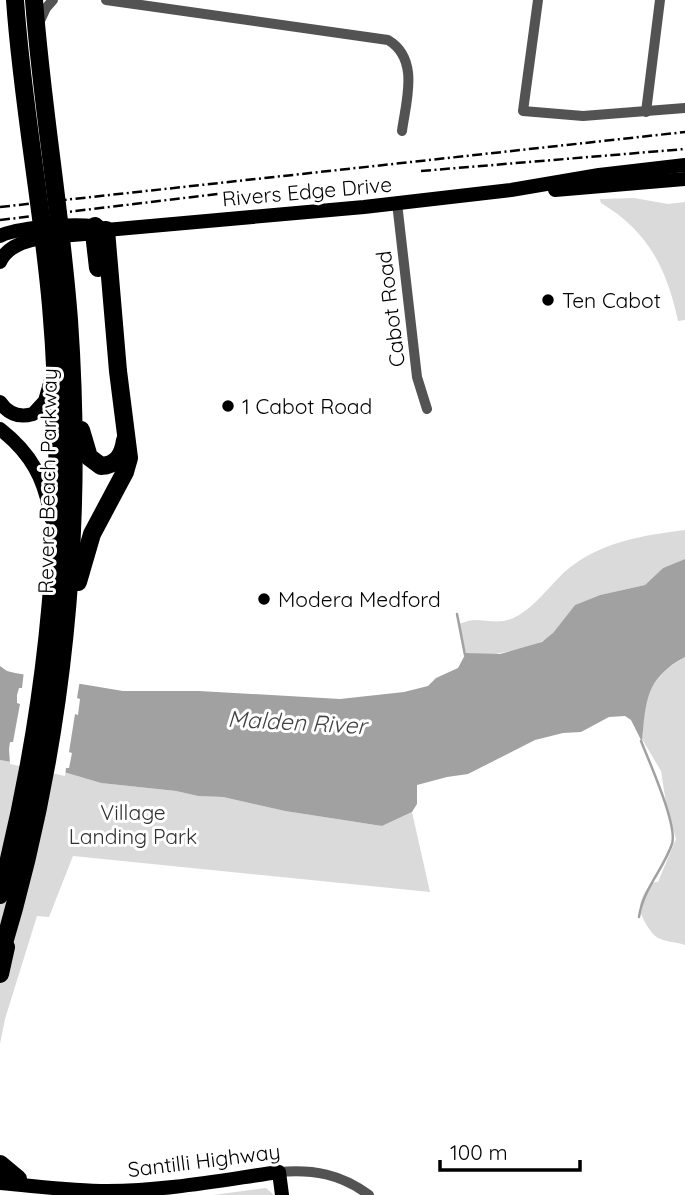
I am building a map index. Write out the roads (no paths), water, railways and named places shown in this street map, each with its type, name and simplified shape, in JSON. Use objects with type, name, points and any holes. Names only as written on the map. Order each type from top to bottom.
[{"type":"highway","name":"Revere Beach Parkway","points":[[15,0],[43,162],[73,384],[73,537],[56,645]]},
{"type":"highway","name":"Revere Beach Parkway","points":[[34,0],[43,162]]},
{"type":"highway","points":[[56,645],[90,539],[128,464],[129,449],[118,371],[101,290],[99,230]]},
{"type":"highway","name":"Revere Beach Parkway","points":[[0,895],[52,735],[56,645],[54,575],[58,448],[52,323],[56,270]]},
{"type":"highway","points":[[73,384],[85,448],[94,462],[104,466],[118,459],[124,447],[125,430]]},
{"type":"highway","name":"Revere Beach Parkway","points":[[0,957],[13,912],[30,807]]},
{"type":"highway","points":[[0,974],[13,912]]},
{"type":"highway","points":[[0,1164],[18,1179]]},
{"type":"main road","name":"Rivers Edge Drive","points":[[0,262],[6,252],[20,243],[99,230],[397,203],[511,190],[685,164]]},
{"type":"main road","name":"Rivers Edge Drive","points":[[511,190],[585,188],[685,179]]},
{"type":"main road","name":"Rivers Edge Drive","points":[[0,236],[13,231],[79,225],[99,230]]},
{"type":"main road","points":[[0,402],[6,410],[21,416],[33,414],[44,404],[51,376],[52,323]]},
{"type":"main road","points":[[0,429],[25,451],[42,480],[51,520],[54,575]]},
{"type":"main road","points":[[279,1172],[282,1195]]},
{"type":"main road","name":"Santilli Highway","points":[[0,1183],[86,1191],[131,1191],[279,1172]]},
{"type":"main road","name":"Santilli Highway","points":[[0,1173],[39,1186]]},
{"type":"street","points":[[36,29],[53,0]]},
{"type":"street","points":[[106,0],[176,5],[390,42],[402,54],[408,72],[402,131]]},
{"type":"street","points":[[538,0],[523,111],[565,116],[685,108]]},
{"type":"street","points":[[646,112],[660,0]]},
{"type":"street","name":"Cabot Road","points":[[397,203],[417,377],[427,409]]},
{"type":"street","name":"Santilli Highway","points":[[279,1172],[319,1171],[344,1179],[369,1195]]},
{"type":"water","name":"Malden River","points":[[685,559],[685,657],[662,673],[655,682],[647,703],[642,742],[631,720],[625,716],[609,717],[581,732],[535,740],[468,774],[417,785],[417,804],[412,812],[382,826],[285,811],[223,797],[101,783],[57,770],[0,760],[0,666],[15,673],[123,691],[199,691],[340,699],[404,692],[428,686],[436,678],[458,668],[466,653],[500,654],[542,642],[553,633],[575,605],[600,595],[645,585],[663,568]]},
{"type":"waterway","points":[[457,614],[465,655]]},
{"type":"waterway","points":[[639,917],[645,897],[672,844],[673,835],[662,793],[641,741]]},
{"type":"railway","points":[[0,207],[685,132]]},
{"type":"railway","points":[[421,171],[685,149]]},
{"type":"railway","points":[[0,220],[226,193]]},
{"type":"place","name":"Ten Cabot","points":[[548,300]]},
{"type":"place","name":"1 Cabot Road","points":[[228,406]]},
{"type":"place","name":"Modera Medford","points":[[264,599]]},
{"type":"park label","name":"Village Landing Park","points":[[133,824]]}]
